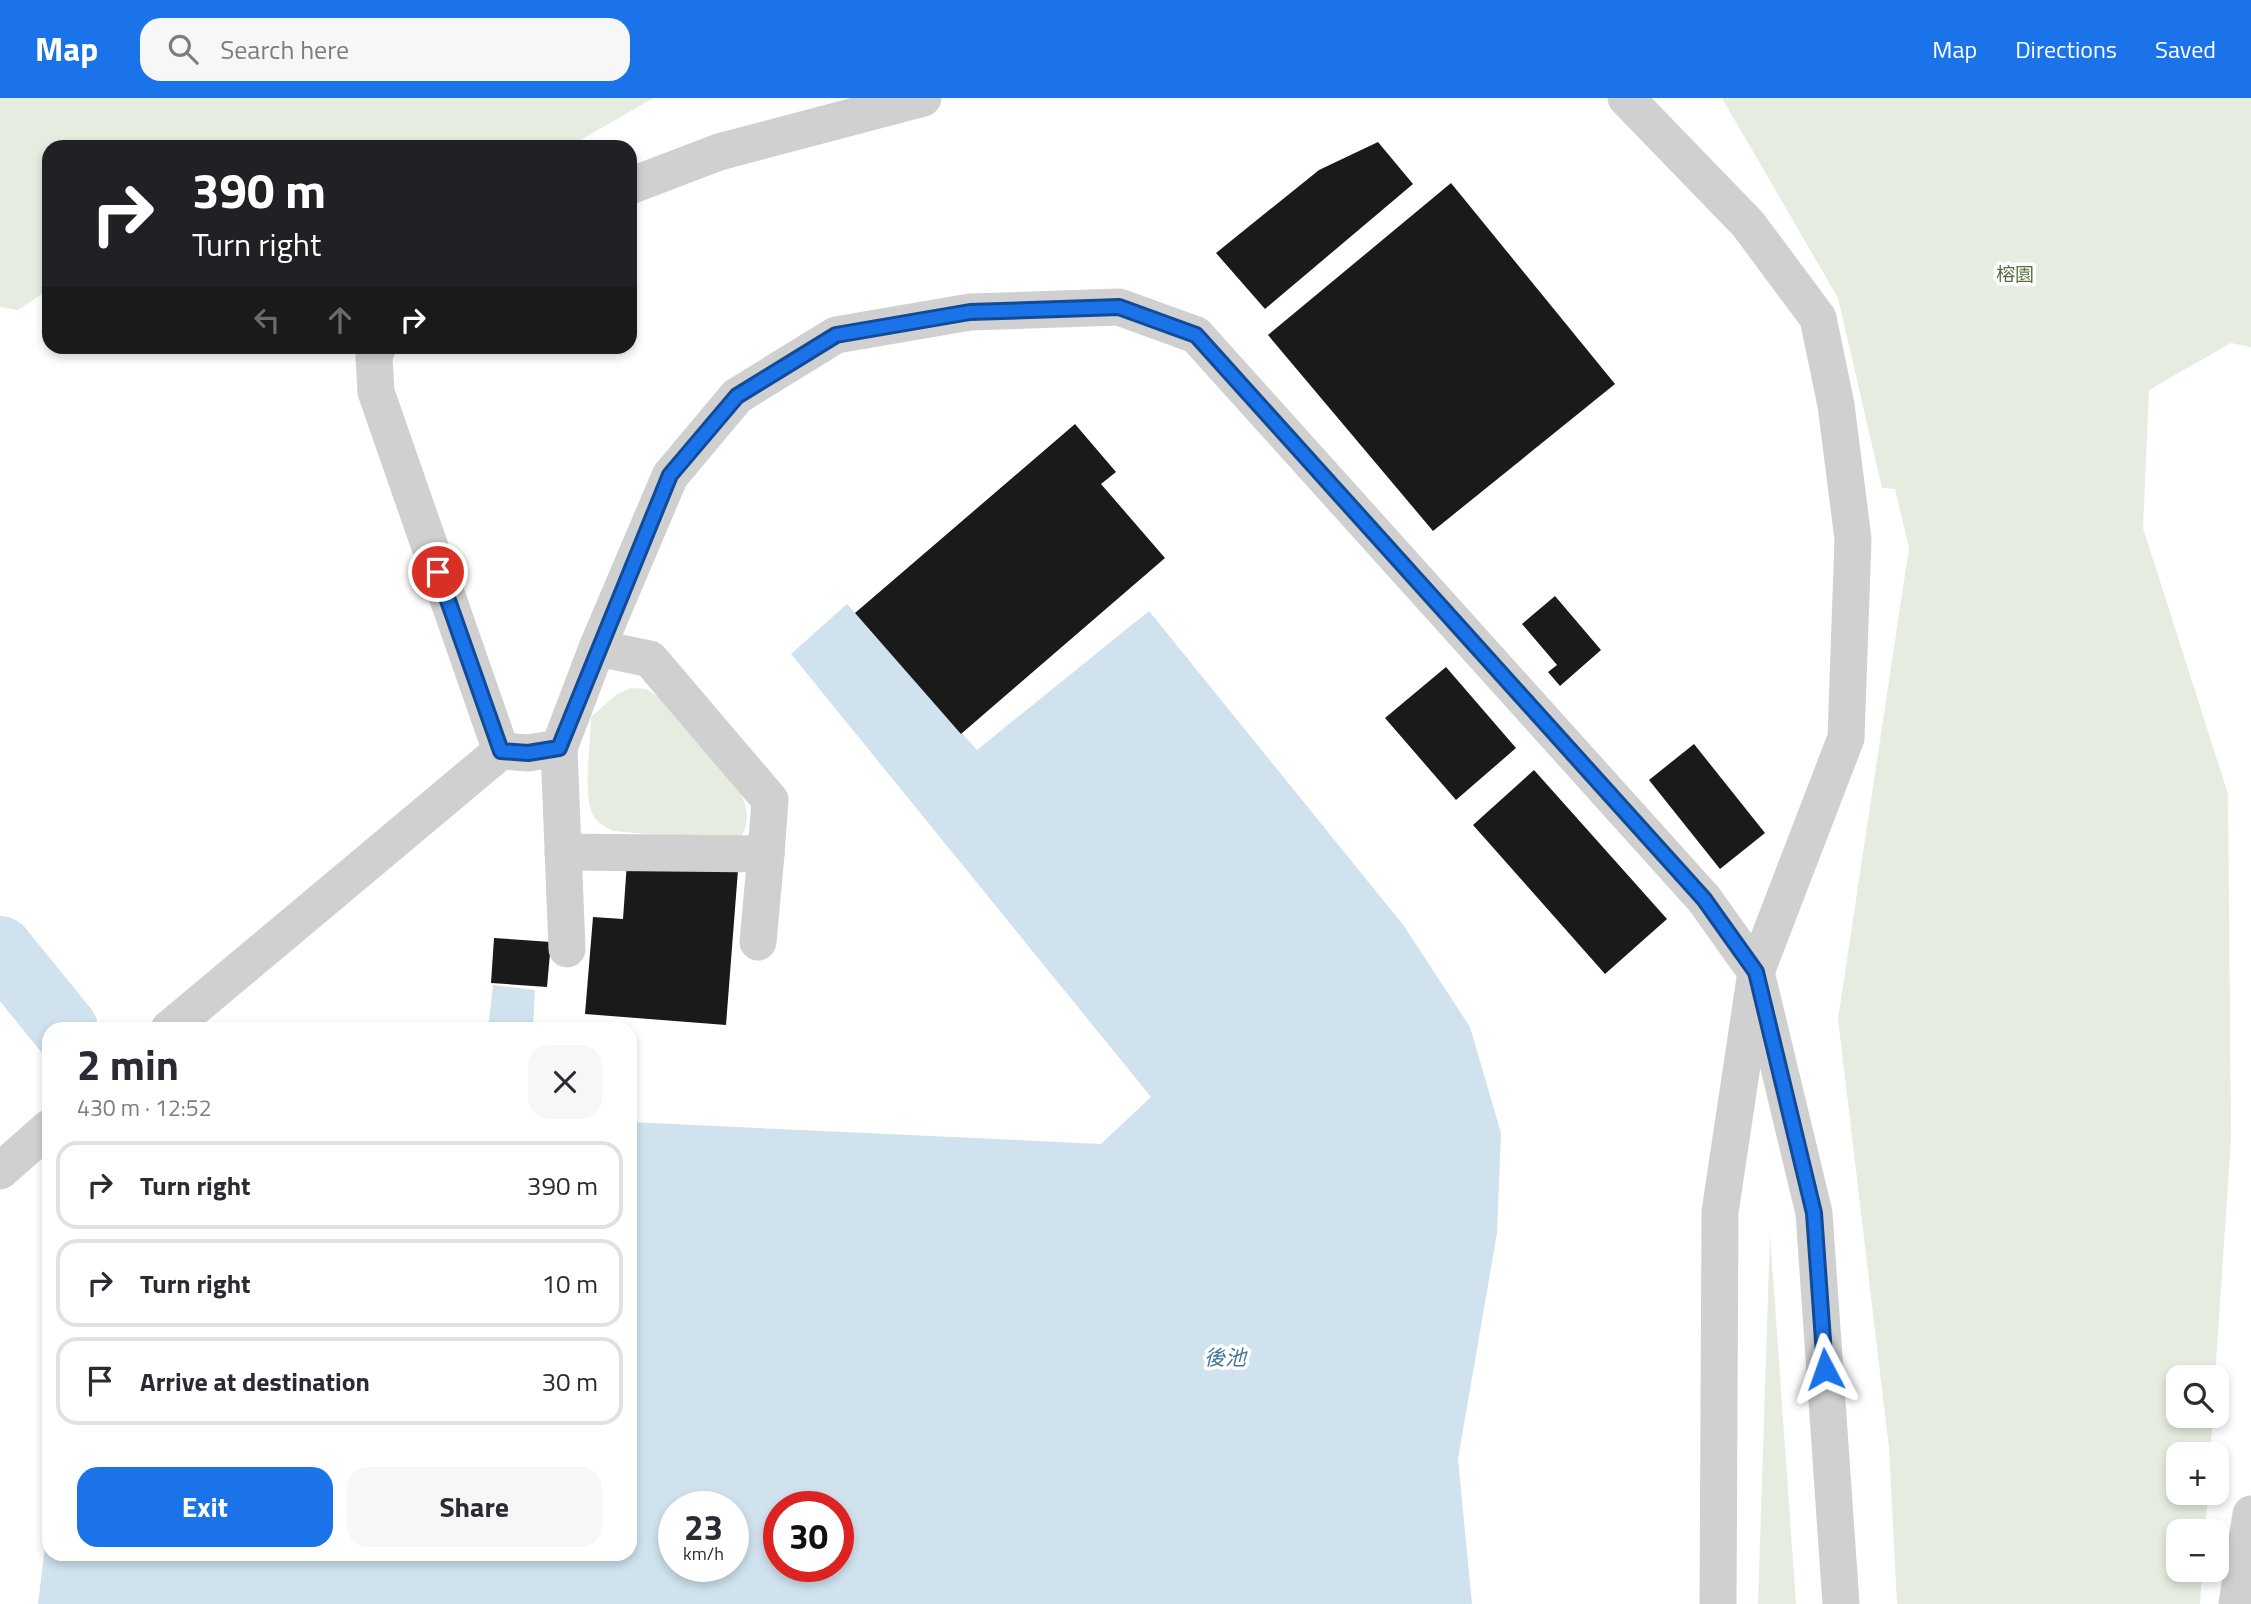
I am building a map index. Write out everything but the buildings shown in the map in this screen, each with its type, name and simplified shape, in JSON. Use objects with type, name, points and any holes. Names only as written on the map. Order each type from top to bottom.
[{"type":"street","points":[[637,184],[719,152],[923,98]]},
{"type":"street","points":[[1626,98],[1748,224],[1818,318],[1836,405],[1853,539],[1846,738],[1756,972],[1720,1213],[1718,1604]]},
{"type":"street","points":[[567,949],[559,748],[597,648],[670,475],[737,396],[836,335],[970,312],[1119,307],[1196,335],[1704,899],[1756,972],[1814,1213],[1841,1604]]},
{"type":"street","points":[[375,354],[376,392],[501,751]]},
{"type":"street","points":[[597,648],[650,659],[770,800],[758,942]]},
{"type":"street","points":[[177,1022],[501,751],[528,753],[559,748]]},
{"type":"street","points":[[563,852],[766,854]]},
{"type":"street","points":[[0,1171],[42,1134]]},
{"type":"street","points":[[2237,1604],[2251,1514]]},
{"type":"green space","points":[[0,98],[654,98],[580,140],[42,140],[42,294],[18,310],[0,307]]},
{"type":"green space","name":"榕園","points":[[1722,98],[2251,98],[2251,347],[2231,343],[2149,390],[2143,528],[2228,794],[2231,1139],[2216,1365],[2166,1365],[2166,1428],[2212,1428],[2211,1442],[2166,1442],[2166,1505],[2207,1505],[2206,1519],[2166,1519],[2166,1582],[2201,1582],[2200,1604],[1897,1604],[1889,1448],[1838,1019],[1909,548],[1895,489],[1882,488],[1838,298]]},
{"type":"green space","points":[[631,688],[646,689],[659,697],[741,794],[747,816],[740,838],[731,841],[613,831],[594,816],[588,793],[591,717],[617,694]]},
{"type":"green space","points":[[1770,1234],[1796,1604],[1758,1604]]},
{"type":"water","name":"後池","points":[[847,604],[977,750],[1149,611],[1404,926],[1470,1027],[1501,1133],[1497,1233],[1458,1459],[1472,1604],[38,1604],[43,1561],[637,1561],[637,1122],[1101,1144],[1151,1097],[791,654]]},
{"type":"water","points":[[493,985],[535,990],[533,1022],[489,1022]]},
{"type":"waterway","points":[[0,949],[59,1022]]},
{"type":"route","points":[[438,572],[501,751],[528,753],[559,748],[597,648],[670,475],[737,396],[836,335],[970,312],[1119,307],[1196,335],[1704,899],[1756,972],[1814,1213],[1825,1369]]}]
